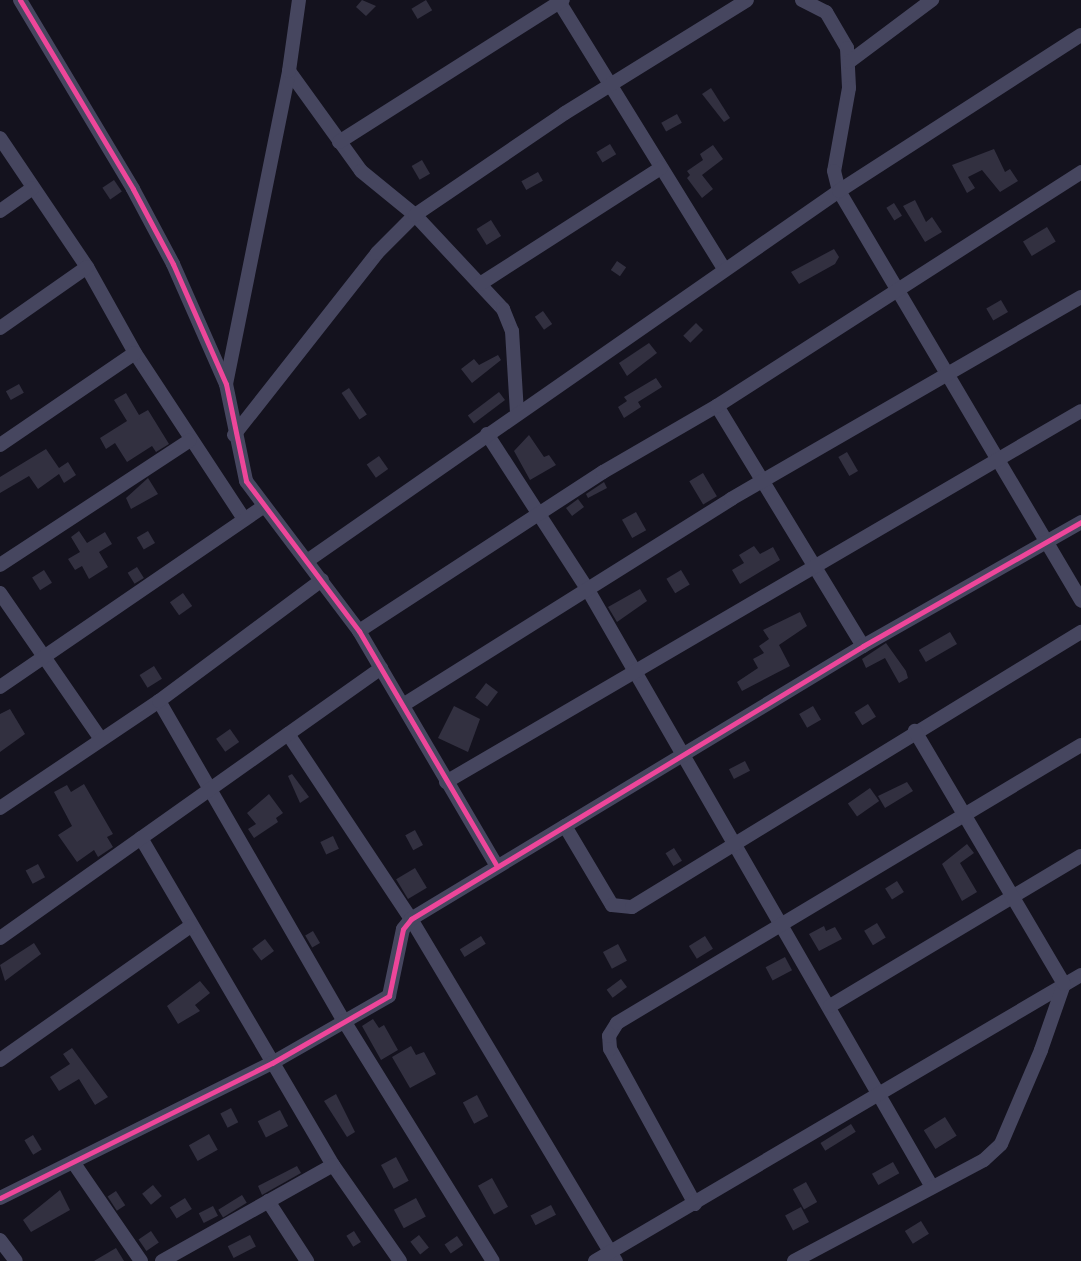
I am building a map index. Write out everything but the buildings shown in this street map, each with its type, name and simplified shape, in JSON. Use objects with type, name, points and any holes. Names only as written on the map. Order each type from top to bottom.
[{"type":"street","points":[[20,0],[133,189],[172,264],[226,384],[234,435],[243,475],[263,507],[322,580],[359,631],[497,866]]},
{"type":"street","points":[[226,384],[289,71],[299,0]]},
{"type":"street","points":[[296,20],[311,0]]},
{"type":"street","points":[[234,435],[377,253],[415,215],[609,85],[748,0]]},
{"type":"street","points":[[802,0],[817,6],[834,22],[849,62],[848,100],[834,171],[839,191],[948,370],[1081,602]]},
{"type":"street","points":[[849,62],[932,0]]},
{"type":"street","points":[[339,142],[560,1],[609,85],[724,269]]},
{"type":"street","points":[[307,561],[724,269],[839,191],[1081,35]]},
{"type":"street","points":[[289,71],[339,142],[370,179],[415,215],[480,284],[509,320],[517,413]]},
{"type":"street","points":[[0,138],[87,268],[135,354],[190,440],[244,519]]},
{"type":"street","points":[[480,284],[661,168]]},
{"type":"street","points":[[359,631],[540,513],[717,406],[1081,173]]},
{"type":"street","points":[[0,211],[33,188]]},
{"type":"street","points":[[0,328],[87,268]]},
{"type":"street","points":[[403,706],[763,480],[948,370],[1081,297]]},
{"type":"street","points":[[0,445],[135,354]]},
{"type":"street","points":[[717,406],[863,646]]},
{"type":"street","points":[[446,782],[813,564],[999,461],[1081,411]]},
{"type":"street","points":[[487,434],[540,513],[588,590],[780,924],[830,1006],[932,1187]]},
{"type":"street","points":[[0,564],[190,440]]},
{"type":"street","points":[[0,687],[43,654],[263,507]]},
{"type":"street","points":[[0,1198],[272,1063],[392,993],[403,929],[412,919],[863,646],[1081,522]]},
{"type":"street","points":[[0,808],[158,700],[322,580]]},
{"type":"street","points":[[0,593],[100,738]]},
{"type":"street","points":[[565,826],[608,898],[620,908],[632,907],[735,845],[915,731],[1081,632]]},
{"type":"street","points":[[0,938],[381,668]]},
{"type":"street","points":[[158,700],[344,1021],[493,1261]]},
{"type":"street","points":[[797,1260],[984,1160],[1001,1144],[1042,1050],[1064,984],[965,812],[915,731]]},
{"type":"street","points":[[288,734],[412,919],[613,1257]]},
{"type":"street","points":[[695,1204],[610,1049],[609,1036],[617,1023],[965,812],[1081,745]]},
{"type":"street","points":[[142,838],[191,926],[333,1165],[400,1261]]},
{"type":"street","points":[[830,1006],[1013,894],[1081,856]]},
{"type":"street","points":[[0,1060],[191,926]]},
{"type":"street","points":[[595,1261],[613,1257],[695,1204],[1081,975]]},
{"type":"street","points":[[73,1162],[142,1261]]},
{"type":"street","points":[[162,1261],[333,1165]]},
{"type":"street","points":[[268,1201],[307,1261]]},
{"type":"street","points":[[0,1240],[16,1261]]},
{"type":"cycle path","points":[[20,0],[133,189],[173,264],[226,384],[246,481],[359,631],[497,866]]},
{"type":"cycle path","points":[[0,1198],[272,1063],[389,996],[403,929],[411,919],[863,646],[1081,522]]}]
